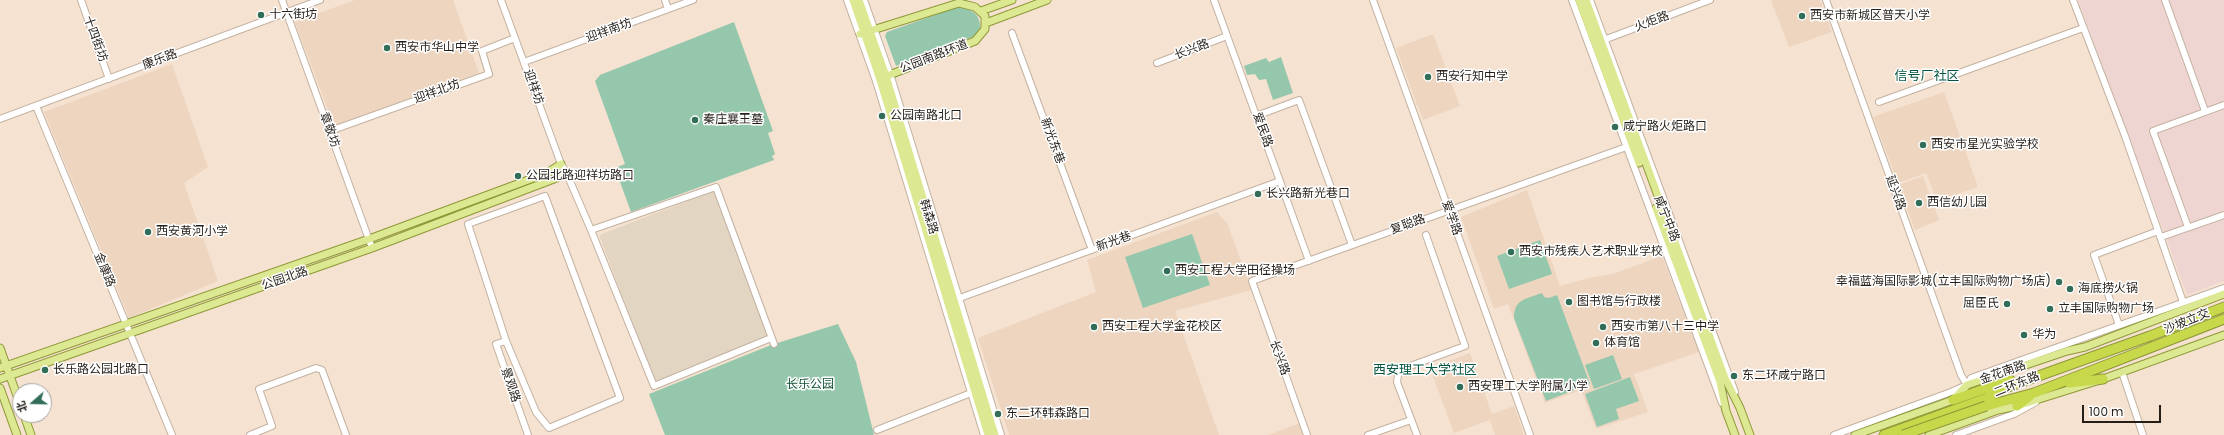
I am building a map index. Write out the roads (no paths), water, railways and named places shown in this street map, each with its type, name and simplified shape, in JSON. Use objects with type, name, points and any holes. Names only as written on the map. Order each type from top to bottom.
[{"type":"highway","name":"沙坡立交","points":[[2150,336],[2224,307]]},
{"type":"highway","name":"沙坡立交","points":[[2158,344],[2224,319]]},
{"type":"highway","name":"二环东路","points":[[1903,435],[1987,402],[2004,388],[2150,336]]},
{"type":"highway","name":"二环东路","points":[[1884,435],[1987,402],[2034,393],[2158,344]]},
{"type":"highway","points":[[1953,400],[2026,374],[2072,364]]},
{"type":"highway","points":[[2058,384],[2103,379]]},
{"type":"highway","points":[[2017,406],[2034,393]]},
{"type":"main road","name":"韩森路","points":[[853,0],[867,32],[883,78],[994,435]]},
{"type":"main road","name":"韩森路","points":[[859,0],[867,32]]},
{"type":"main road","points":[[981,11],[1003,1],[1012,0]]},
{"type":"main road","points":[[867,32],[959,3],[975,7],[981,11],[986,23],[1047,0]]},
{"type":"main road","name":"咸宁中路","points":[[1579,0],[1600,41],[1629,146],[1720,382],[1726,411],[1735,435]]},
{"type":"main road","name":"咸宁中路","points":[[1586,0],[1725,378],[1740,408],[1750,435]]},
{"type":"main road","name":"公园南路环道","points":[[883,78],[975,41],[981,36],[986,23]]},
{"type":"main road","name":"公园北路","points":[[3,367],[369,239],[547,173],[561,164]]},
{"type":"main road","name":"公园北路","points":[[0,379],[372,248],[567,174]]},
{"type":"main road","name":"金花南路","points":[[1855,435],[1953,400],[1967,385],[2067,351],[2085,347],[2224,294]]},
{"type":"main road","name":"韩森路","points":[[953,300],[988,435]]},
{"type":"main road","points":[[1929,435],[1998,410],[2017,406],[2103,379],[2224,335]]},
{"type":"main road","points":[[0,348],[3,367],[10,376],[12,383]]},
{"type":"main road","points":[[0,388],[17,435]]},
{"type":"main road","points":[[27,423],[31,435]]},
{"type":"street","name":"十四街坊","points":[[81,0],[109,79]]},
{"type":"street","name":"章敬坊","points":[[282,0],[372,248]]},
{"type":"street","name":"康乐路","points":[[0,119],[320,0]]},
{"type":"street","name":"迎祥坊","points":[[501,0],[561,164],[567,174],[591,230],[654,386],[771,338]]},
{"type":"street","points":[[665,0],[668,9]]},
{"type":"street","name":"迎祥南坊","points":[[524,62],[693,0]]},
{"type":"street","points":[[847,0],[867,32],[953,300],[1002,435]]},
{"type":"street","points":[[864,0],[867,32]]},
{"type":"street","name":"爱民路","points":[[1214,0],[1309,261]]},
{"type":"street","name":"爱学路","points":[[1373,0],[1530,435]]},
{"type":"street","points":[[1572,0],[1629,146]]},
{"type":"street","points":[[1590,0],[1600,41]]},
{"type":"street","name":"火炬路","points":[[1600,41],[1710,0]]},
{"type":"street","name":"延兴路","points":[[1826,0],[1961,375],[1967,385]]},
{"type":"street","points":[[2073,0],[2125,136],[2183,302]]},
{"type":"street","points":[[2165,0],[2205,111]]},
{"type":"street","points":[[1879,102],[2083,28]]},
{"type":"street","name":"新光东巷","points":[[1012,33],[1092,250]]},
{"type":"street","name":"长兴路","points":[[1157,63],[1227,36]]},
{"type":"street","name":"迎祥北坊","points":[[330,131],[489,74],[482,51],[515,38]]},
{"type":"street","points":[[883,78],[984,435]]},
{"type":"street","points":[[1256,116],[1299,100],[1352,245]]},
{"type":"street","points":[[2188,227],[2153,131],[2224,105]]},
{"type":"street","name":"金康路","points":[[36,106],[172,435]]},
{"type":"street","name":"复聪路","points":[[1252,281],[1629,146]]},
{"type":"street","name":"新光巷","points":[[953,300],[1280,181]]},
{"type":"street","points":[[591,230],[716,187],[774,344]]},
{"type":"street","points":[[545,196],[620,398],[549,428],[536,412],[506,341],[468,224],[545,196]]},
{"type":"street","points":[[2119,325],[2094,255],[2224,215]]},
{"type":"street","points":[[1417,435],[1410,420],[1397,382],[1398,375],[1402,369],[1465,346],[1426,235]]},
{"type":"street","name":"长兴路","points":[[1252,281],[1307,435]]},
{"type":"street","points":[[1834,435],[1967,385],[1971,378],[2224,288]]},
{"type":"street","name":"景观路","points":[[506,341],[496,344],[528,435]]},
{"type":"street","points":[[250,435],[272,426],[259,389],[316,368],[322,370],[346,435]]},
{"type":"street","points":[[2122,372],[2143,435]]},
{"type":"street","points":[[877,430],[971,393]]},
{"type":"street","points":[[1956,435],[2014,414],[2043,398]]},
{"type":"street","points":[[1368,435],[1410,420]]},
{"type":"place","name":"十六街坊","points":[[261,15]]},
{"type":"place","name":"西安市新城区普天小学","points":[[1802,16]]},
{"type":"place","name":"西安市华山中学","points":[[387,48]]},
{"type":"place","name":"西安行知中学","points":[[1428,77]]},
{"type":"place","name":"公园南路北口","points":[[882,116]]},
{"type":"place","name":"秦庄襄王墓","points":[[695,120]]},
{"type":"place","name":"咸宁路火炬路口","points":[[1615,127]]},
{"type":"place","name":"西安市星光实验学校","points":[[1923,145]]},
{"type":"place","name":"公园北路迎祥坊路口","points":[[518,176]]},
{"type":"place","name":"长兴路新光巷口","points":[[1258,194]]},
{"type":"place","name":"西信幼儿园","points":[[1919,203]]},
{"type":"place","name":"西安黄河小学","points":[[148,232]]},
{"type":"place","name":"西安市残疾人艺术职业学校","points":[[1511,252]]},
{"type":"place","name":"西安工程大学田径操场","points":[[1167,271]]},
{"type":"place","name":"幸福蓝海国际影城(立丰国际购物广场店)","points":[[2059,282]]},
{"type":"place","name":"海底捞火锅","points":[[2070,289]]},
{"type":"place","name":"图书馆与行政楼","points":[[1569,302]]},
{"type":"place","name":"屈臣氏","points":[[2007,304]]},
{"type":"place","name":"立丰国际购物广场","points":[[2050,309]]},
{"type":"place","name":"西安工程大学金花校区","points":[[1094,327]]},
{"type":"place","name":"西安市第八十三中学","points":[[1603,327]]},
{"type":"place","name":"华为","points":[[2024,335]]},
{"type":"place","name":"体育馆","points":[[1596,343]]},
{"type":"place","name":"长乐路公园北路口","points":[[45,370]]},
{"type":"place","name":"东二环咸宁路口","points":[[1734,376]]},
{"type":"place","name":"西安理工大学附属小学","points":[[1460,387]]},
{"type":"place","name":"东二环韩森路口","points":[[998,414]]},
{"type":"district","name":"信号厂社区","points":[[1927,77]]},
{"type":"district","name":"西安理工大学社区","points":[[1425,371]]},
{"type":"park label","name":"长乐公园","points":[[810,385]]}]
